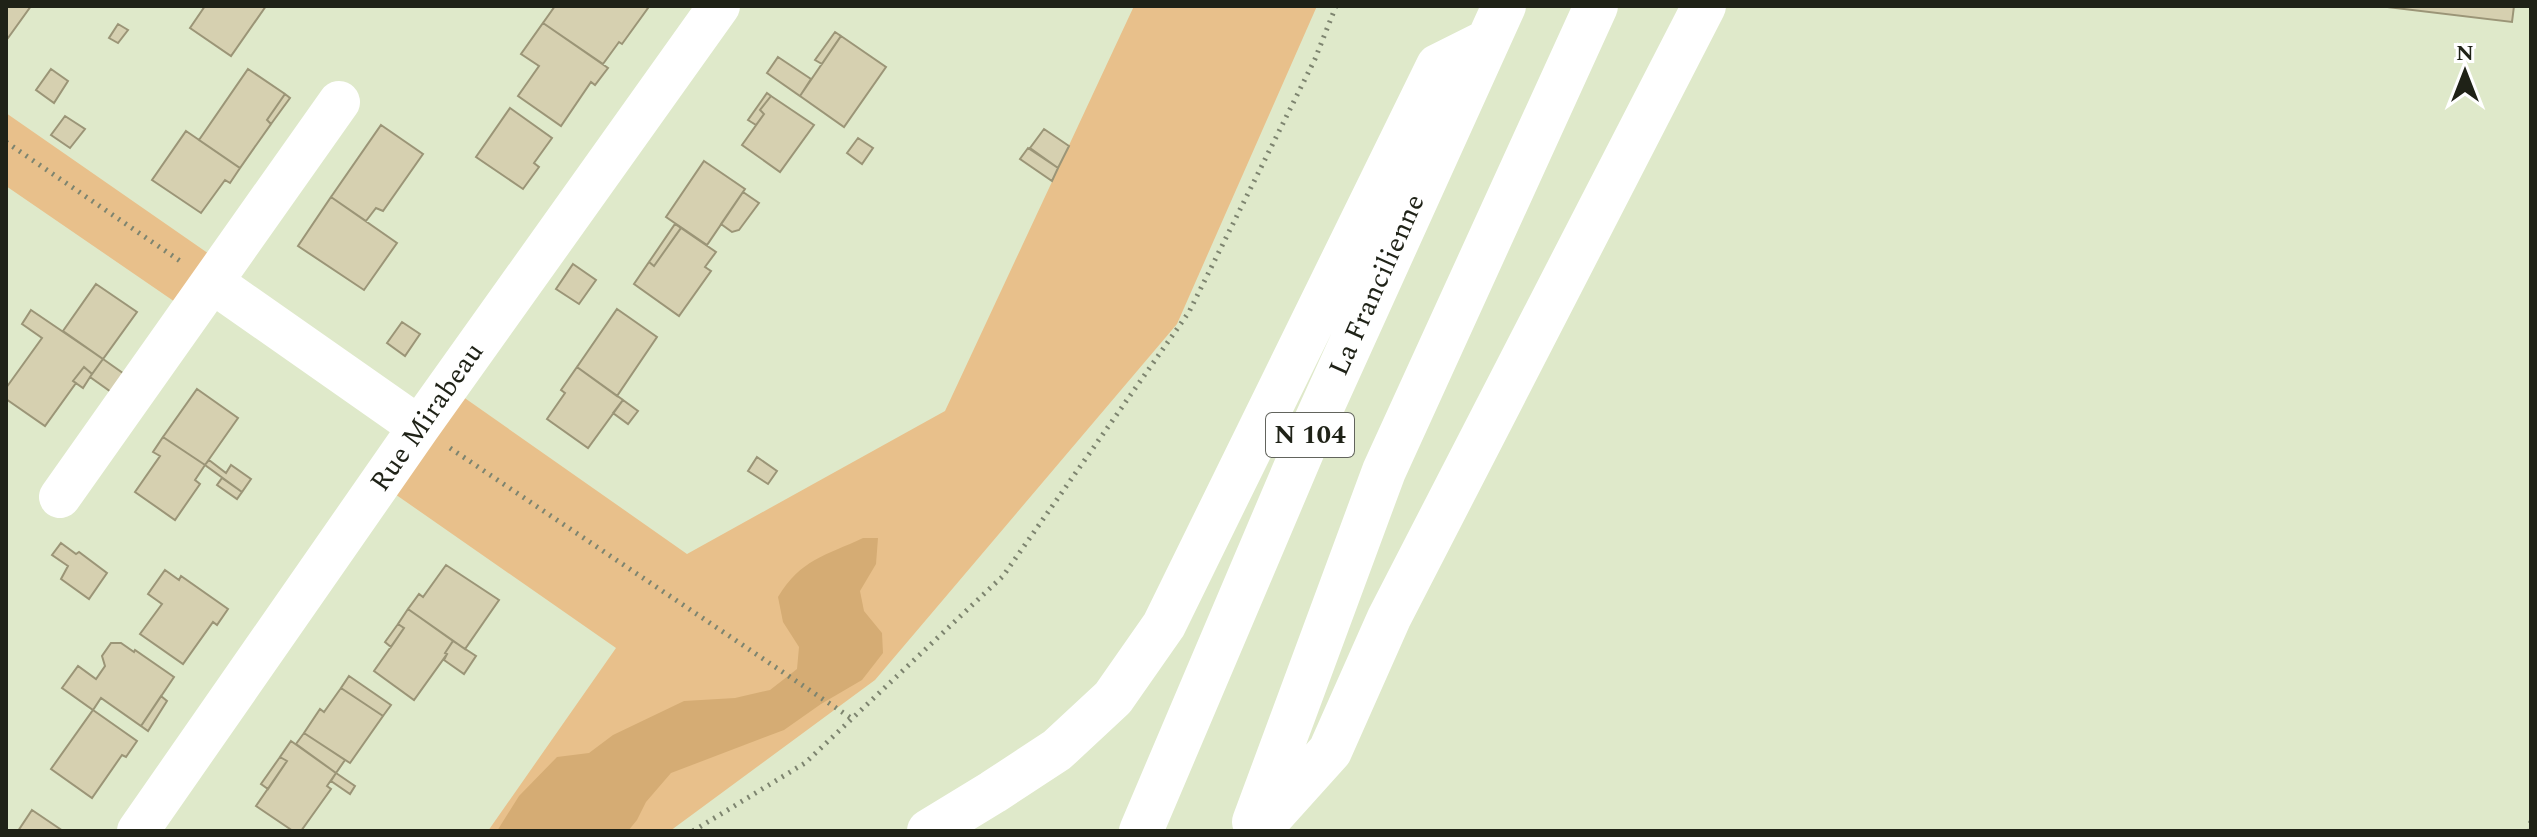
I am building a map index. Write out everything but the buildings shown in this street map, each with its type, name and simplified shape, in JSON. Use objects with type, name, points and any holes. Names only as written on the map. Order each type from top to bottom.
[{"type":"highway","name":"N 104","points":[[1250,831],[1384,471],[1596,6]]},
{"type":"highway","points":[[1258,831],[1330,751],[1389,618],[1704,6]]},
{"type":"highway","points":[[929,831],[1057,750],[1113,698],[1164,625],[1438,66],[1495,24]]},
{"type":"highway","name":"La Francilienne","points":[[1141,831],[1305,445],[1495,24]]},
{"type":"street","name":"Rue Mirabeau","points":[[138,831],[419,427],[719,6]]},
{"type":"street","points":[[60,497],[339,102]]},
{"type":"street","points":[[212,282],[419,427]]},
{"type":"path","points":[[693,831],[805,763],[1003,576],[1189,312],[1315,59],[1336,6]]},
{"type":"path","points":[[6,142],[212,282]]},
{"type":"path","points":[[419,427],[851,718]]},
{"type":"path","points":[[2530,831],[2531,820]]},
{"type":"shaded area","points":[[1134,6],[1317,6],[1177,324],[875,680],[670,831],[488,831],[616,648],[392,492],[459,394],[687,554],[945,411]]},
{"type":"shaded area","points":[[6,113],[212,256],[178,304],[6,186]]},
{"type":"shaded area","points":[[863,538],[878,538],[876,564],[860,591],[864,611],[882,633],[883,653],[862,680],[784,730],[671,773],[646,802],[628,831],[497,831],[519,796],[557,757],[589,753],[613,735],[684,701],[735,698],[770,690],[797,669],[799,647],[783,622],[778,597],[805,566]]}]
